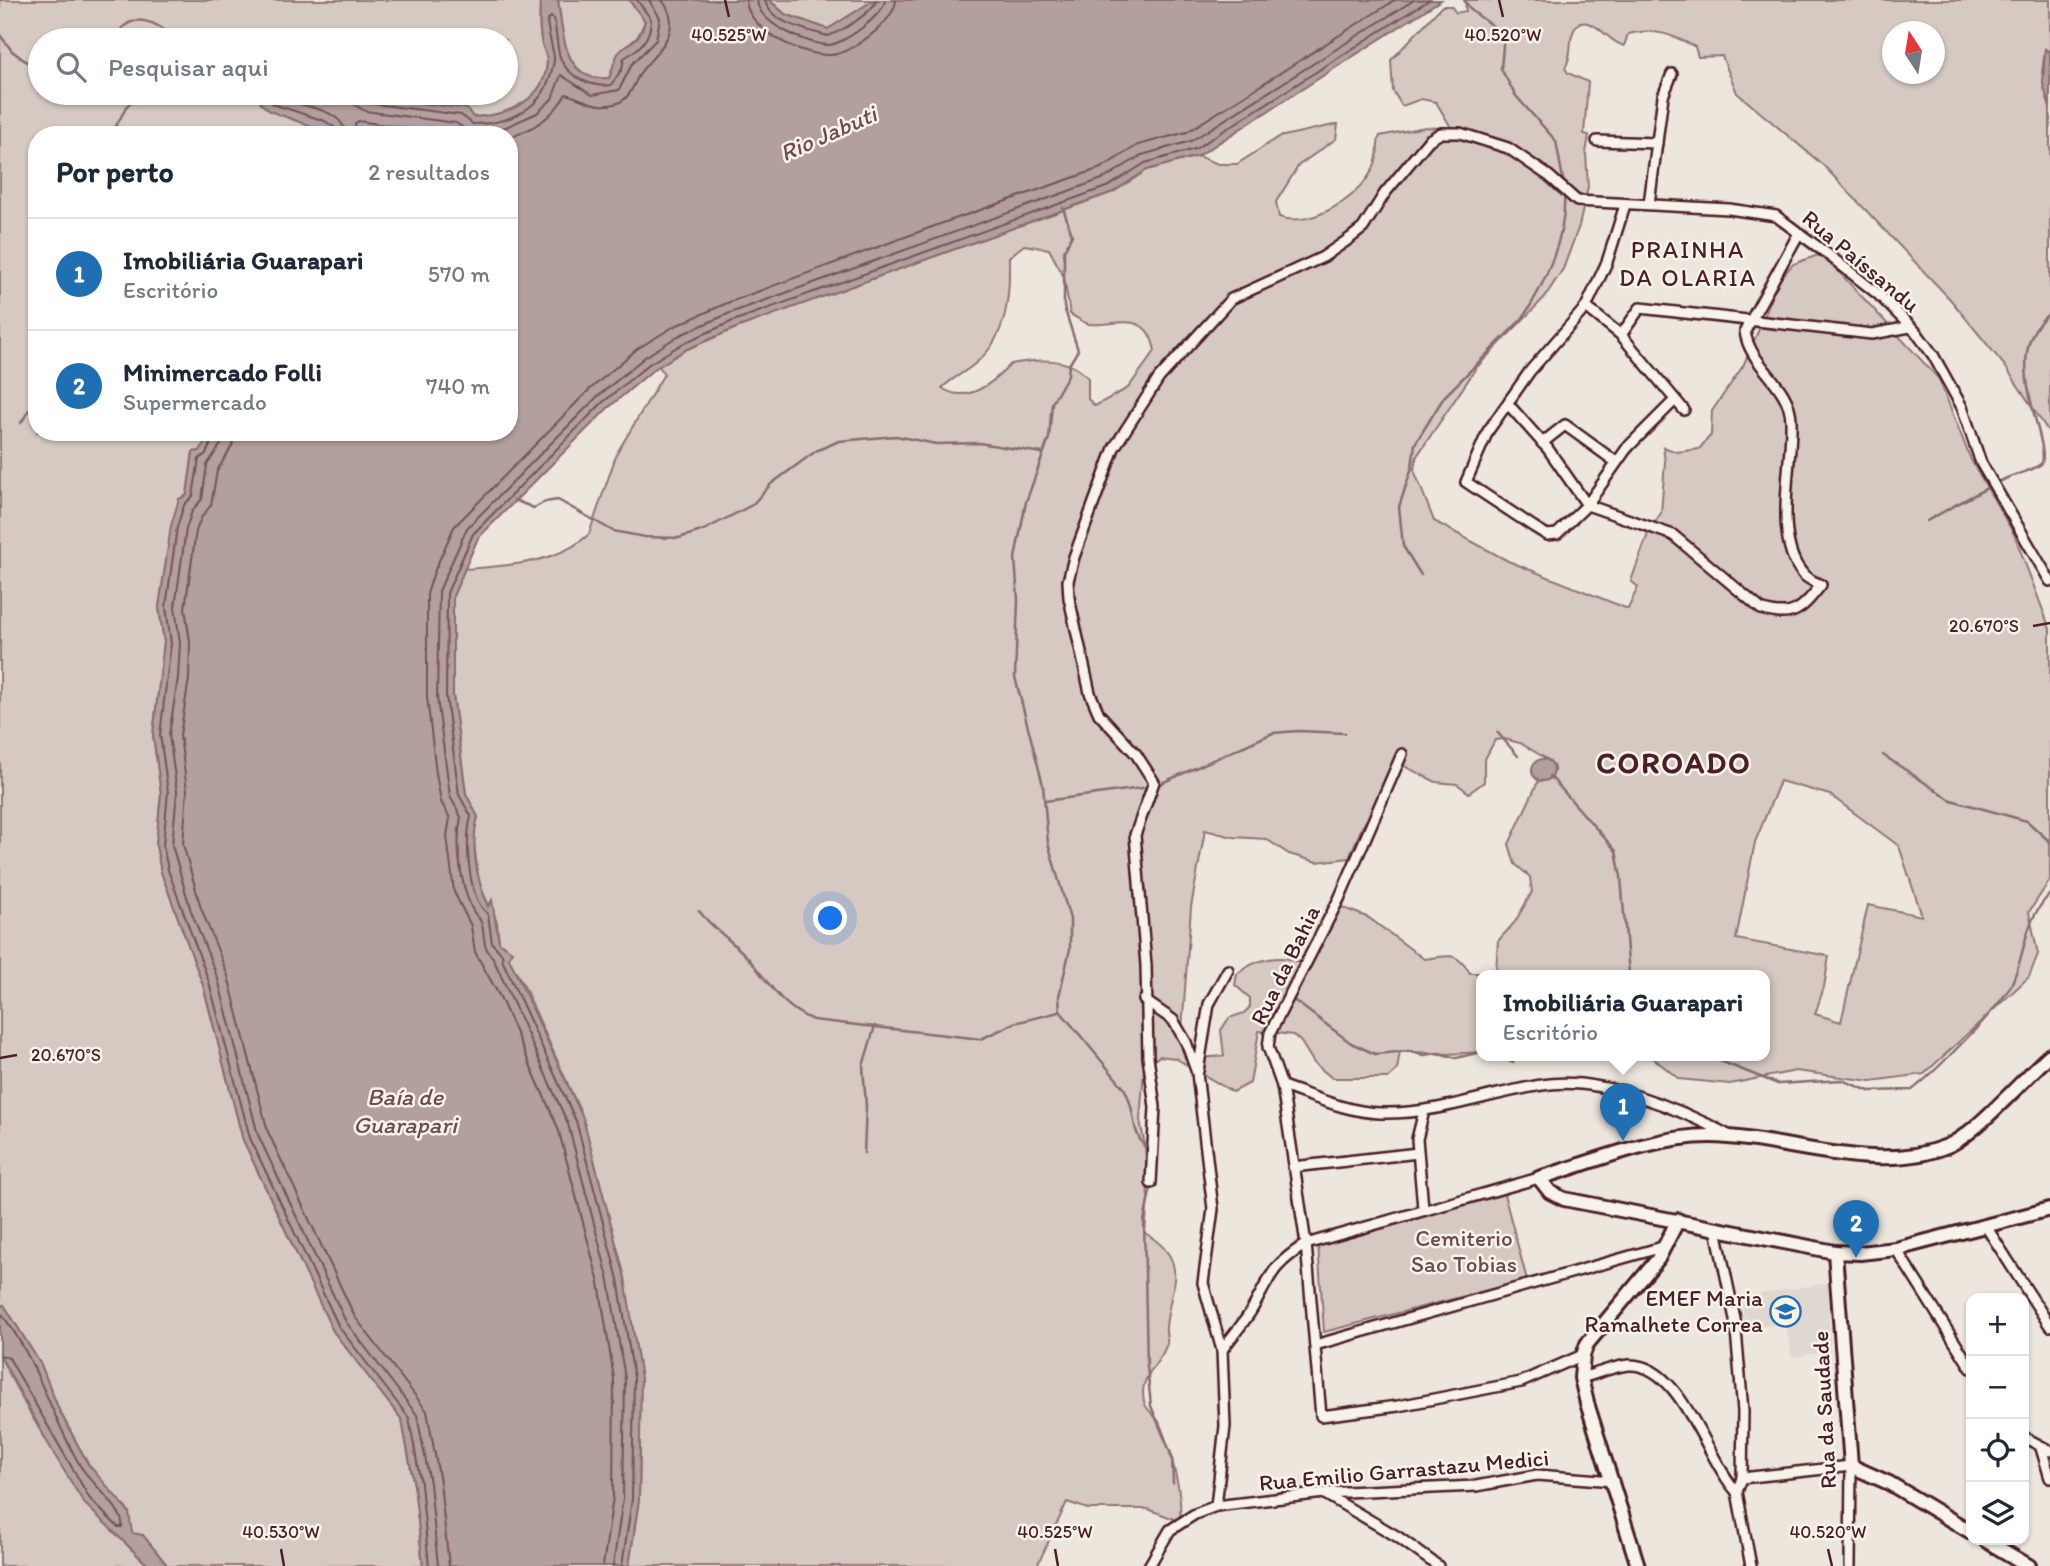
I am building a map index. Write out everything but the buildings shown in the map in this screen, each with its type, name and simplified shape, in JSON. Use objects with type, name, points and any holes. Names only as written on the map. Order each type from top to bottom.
[{"type":"street","points":[[1649,204],[1663,96],[1672,74]]},
{"type":"street","name":"Rua Paíssandu","points":[[1144,1000],[1146,965],[1135,835],[1154,782],[1136,754],[1099,714],[1090,693],[1069,598],[1074,557],[1114,448],[1159,378],[1231,299],[1323,257],[1363,228],[1385,193],[1430,141],[1441,133],[1460,134],[1508,148],[1549,176],[1577,201],[1649,204],[1776,216],[1879,295],[1933,355],[1962,407],[1981,463],[2050,581]]},
{"type":"street","points":[[1597,141],[1657,144]]},
{"type":"street","points":[[1625,205],[1607,262],[1586,307],[1530,371],[1488,431],[1466,482],[1534,527],[1547,534],[1557,534],[1587,505],[1616,462],[1674,401]]},
{"type":"street","points":[[1508,404],[1542,443],[1587,505],[1673,535],[1761,609],[1779,615],[1793,612],[1811,598],[1821,585],[1804,575],[1797,564],[1785,506],[1791,419],[1787,401],[1746,342],[1745,331],[1799,233]]},
{"type":"street","points":[[1586,307],[1621,335],[1684,411]]},
{"type":"street","points":[[1621,335],[1640,308],[1872,334],[1910,327]]},
{"type":"street","points":[[1542,443],[1565,425],[1616,462]]},
{"type":"street","name":"Rua da Bahia","points":[[1402,754],[1339,899],[1270,1033],[1268,1047],[1282,1086],[1306,1244],[1321,1416],[1398,1406],[1521,1382],[1583,1356]]},
{"type":"street","points":[[1197,1073],[1209,1004],[1228,970]]},
{"type":"street","points":[[1144,1000],[1173,1020],[1186,1042],[1197,1073],[1213,1209],[1203,1283],[1222,1350],[1225,1426],[1216,1506]]},
{"type":"street","points":[[1144,1000],[1154,1107],[1151,1183]]},
{"type":"street","points":[[1222,1350],[1254,1307],[1268,1276],[1284,1258],[1306,1244],[1423,1208],[1670,1141],[1709,1136],[1888,1157],[1935,1151],[1964,1137],[2050,1055]]},
{"type":"street","points":[[1282,1086],[1350,1109],[1378,1113],[1423,1111],[1546,1084],[1608,1088],[1695,1117],[1735,1139]]},
{"type":"street","points":[[1423,1111],[1417,1139],[1423,1208]]},
{"type":"street","points":[[1293,1167],[1418,1153]]},
{"type":"street","points":[[1539,1178],[1550,1192],[1564,1199],[1835,1252],[1896,1249],[2050,1209]]},
{"type":"street","points":[[1638,1566],[1581,1378],[1583,1356],[1593,1335],[1666,1246],[1678,1220]]},
{"type":"street","points":[[1986,1225],[2050,1326]]},
{"type":"street","points":[[1716,1229],[1735,1319],[1743,1411],[1742,1478],[1737,1492],[1751,1566]]},
{"type":"street","points":[[1315,1345],[1666,1246]]},
{"type":"street","points":[[1896,1249],[1966,1360]]},
{"type":"street","name":"Rua da Saudade","points":[[1835,1252],[1851,1466],[1850,1566]]},
{"type":"street","points":[[1581,1378],[1627,1365],[1656,1372],[1667,1381],[1697,1428],[1721,1475],[1737,1492]]},
{"type":"street","points":[[2029,1440],[2045,1450],[2050,1478]]},
{"type":"street","points":[[1742,1478],[1851,1466],[1889,1483],[1966,1529]]},
{"type":"street","name":"Rua Emilio Garrastazu Medici","points":[[1149,1566],[1170,1530],[1195,1514],[1216,1506],[1324,1493],[1476,1486],[1537,1475],[1613,1482]]},
{"type":"street","points":[[1324,1493],[1398,1536],[1438,1566]]},
{"type":"street","points":[[1993,1545],[2029,1566]]},
{"type":"shaded area","name":"EMEF Maria Ramalhete Correa","points":[[1828,1283],[1830,1351],[1792,1357],[1786,1325],[1744,1327],[1741,1297]]},
{"type":"green space","points":[[0,0],[541,0],[540,34],[547,60],[540,86],[523,103],[511,109],[473,117],[466,108],[437,105],[518,105],[518,28],[28,28],[28,105],[266,105],[270,111],[311,126],[28,126],[28,441],[205,441],[200,451],[193,452],[187,495],[165,568],[159,607],[164,642],[153,735],[161,793],[156,845],[161,872],[203,985],[243,1140],[333,1331],[402,1420],[414,1485],[423,1566],[168,1566],[132,1533],[106,1488],[88,1464],[59,1410],[41,1365],[4,1305],[0,1306]]},
{"type":"green space","points":[[558,0],[629,0],[645,21],[637,39],[622,49],[609,78],[594,77],[582,72],[574,64],[564,40]]},
{"type":"green space","points":[[769,0],[874,0],[828,29],[785,14]]},
{"type":"green space","points":[[1465,0],[2050,0],[2050,52],[2045,49],[2042,73],[2050,108],[2050,434],[2005,366],[1950,299],[1823,165],[1737,93],[1722,56],[1698,57],[1695,47],[1679,39],[1646,31],[1628,34],[1624,46],[1593,25],[1580,22],[1571,38],[1565,68],[1568,73],[1588,82],[1584,134],[1589,135],[1586,153],[1588,187],[1579,226],[1563,269],[1544,298],[1477,367],[1417,456],[1414,470],[1434,521],[1508,561],[1628,609],[1638,587],[1631,581],[1649,531],[1661,513],[1665,462],[1663,447],[1677,452],[1699,449],[1711,435],[1712,411],[1743,366],[1776,283],[1793,264],[1818,255],[1826,258],[1939,379],[1971,460],[2014,534],[2050,629],[2050,880],[2029,912],[2038,954],[2029,977],[1924,1074],[1871,1081],[1796,1071],[1730,1084],[1679,1079],[1657,1061],[1770,1061],[1770,970],[1496,970],[1498,941],[1515,922],[1532,892],[1530,877],[1515,864],[1509,844],[1550,761],[1520,743],[1495,740],[1484,761],[1484,782],[1469,793],[1457,784],[1436,782],[1396,762],[1379,793],[1382,797],[1362,827],[1349,858],[1317,862],[1289,854],[1266,839],[1233,837],[1205,830],[1191,907],[1182,1030],[1177,1033],[1192,1067],[1199,1058],[1224,1056],[1221,1030],[1229,1018],[1244,1013],[1250,1007],[1250,998],[1235,985],[1237,974],[1252,964],[1270,959],[1288,959],[1304,966],[1341,897],[1344,908],[1369,918],[1424,959],[1452,956],[1470,973],[1476,973],[1476,1052],[1447,1054],[1400,1051],[1397,1070],[1388,1078],[1332,1078],[1314,1063],[1301,1042],[1293,1035],[1259,1031],[1250,1083],[1233,1092],[1175,1058],[1159,1056],[1144,1070],[1140,1120],[1145,1146],[1148,1198],[1145,1233],[1168,1254],[1174,1275],[1166,1327],[1167,1343],[1147,1377],[1143,1392],[1145,1404],[1159,1422],[1171,1458],[1180,1499],[1179,1521],[1148,1509],[1088,1509],[1067,1502],[1037,1566],[629,1566],[639,1499],[640,1448],[625,1278],[583,1118],[524,986],[499,942],[497,922],[479,884],[473,834],[478,817],[466,794],[453,695],[453,596],[464,569],[530,562],[562,552],[589,534],[617,453],[664,374],[659,366],[685,350],[736,328],[1113,192],[1147,170],[1198,156],[1218,164],[1237,164],[1279,137],[1338,124],[1336,139],[1299,165],[1276,202],[1279,217],[1293,220],[1323,213],[1338,205],[1364,183],[1372,170],[1380,136],[1425,127],[1452,129],[1436,102],[1421,99],[1402,106],[1393,91],[1391,60],[1442,6],[1451,6],[1456,13],[1466,11]],"holes":[[[1024,245],[1049,249],[1064,277],[1070,314],[1089,324],[1138,324],[1151,338],[1155,351],[1128,388],[1095,406],[1088,399],[1088,378],[1080,371],[1062,363],[1042,360],[1011,364],[988,384],[970,393],[951,393],[942,388],[977,362],[995,340],[1005,314],[1009,257]],[[1780,781],[1830,795],[1899,846],[1922,916],[1868,905],[1841,1022],[1815,1014],[1824,987],[1829,956],[1736,939],[1755,842]]]},
{"type":"green space","name":"Cemiterio Sao Tobias","points":[[1504,1194],[1527,1280],[1324,1332],[1318,1244]]},
{"type":"green space","points":[[0,1356],[30,1413],[83,1495],[149,1566],[0,1566]]},
{"type":"water","name":"Baía de Guarapari","points":[[541,0],[558,0],[564,40],[574,64],[582,73],[594,78],[609,78],[618,54],[638,36],[645,21],[629,0],[769,0],[785,14],[828,29],[874,0],[1441,0],[1198,156],[1147,170],[1113,192],[736,328],[685,350],[653,370],[607,409],[478,538],[453,596],[453,695],[466,794],[478,817],[476,862],[488,907],[492,900],[499,942],[512,951],[509,958],[583,1118],[625,1278],[641,1378],[639,1499],[629,1566],[423,1566],[414,1485],[402,1420],[333,1331],[243,1140],[203,985],[161,872],[156,845],[161,793],[153,735],[164,642],[159,607],[171,526],[179,499],[187,495],[193,452],[200,451],[205,441],[518,441],[518,126],[311,126],[270,111],[262,105],[437,105],[466,108],[473,117],[499,113],[523,103],[540,86],[547,58],[542,44]]},
{"type":"water","points":[[2045,49],[2050,52],[2050,108],[2043,84]]},
{"type":"water","points":[[1539,759],[1547,759],[1554,766],[1554,774],[1547,781],[1539,781],[1532,774],[1532,766]]},
{"type":"water","points":[[4,1305],[41,1365],[59,1410],[88,1464],[129,1512],[132,1533],[143,1535],[168,1566],[149,1566],[84,1503],[0,1356],[0,1306]]},
{"type":"waterway","points":[[1464,0],[1472,11],[1504,34],[1501,69],[1516,96],[1556,141],[1564,185]]},
{"type":"waterway","points":[[123,28],[136,21],[152,23],[162,28]]},
{"type":"waterway","points":[[0,35],[12,51],[28,63]]},
{"type":"waterway","points":[[116,126],[128,105]]},
{"type":"waterway","points":[[1421,575],[1403,546],[1399,507],[1412,467],[1415,444],[1444,397],[1522,319],[1530,306],[1546,276],[1558,243],[1564,195]]},
{"type":"waterway","points":[[1063,208],[1072,235],[1064,251],[1064,307],[1078,350],[1052,403],[1049,438],[1026,502],[1015,558],[1018,600],[1015,677],[1043,785],[1048,843],[1070,919],[1070,949],[1059,996],[1060,1011],[1124,1088],[1138,1136],[1150,1153]]},
{"type":"waterway","points":[[1927,521],[1997,483],[2042,463],[2042,450],[2026,371],[2028,350],[2035,330],[2050,313]]},
{"type":"waterway","points":[[21,423],[28,412]]},
{"type":"waterway","points":[[514,500],[534,508],[545,502],[558,500],[613,531],[645,537],[679,538],[704,530],[752,505],[771,484],[816,451],[839,441],[896,436],[936,444],[979,443],[1042,453]]},
{"type":"waterway","points":[[1497,732],[1518,756]]},
{"type":"waterway","points":[[1155,786],[1273,733],[1345,733]]},
{"type":"waterway","points":[[1883,755],[1951,800],[2027,821],[2050,842]]},
{"type":"waterway","points":[[1550,776],[1616,851],[1621,877],[1629,970]]},
{"type":"waterway","points":[[1045,801],[1149,787]]},
{"type":"waterway","points":[[1720,1061],[1778,1084],[1842,1080],[1869,1091],[1912,1090],[1964,1041],[2003,997],[2015,975],[2034,917],[2050,894]]},
{"type":"waterway","points":[[699,911],[746,956],[783,1001],[813,1020],[981,1039],[1015,1023],[1059,1012]]},
{"type":"waterway","points":[[1295,1001],[1351,1043],[1375,1054],[1409,1051],[1424,1055],[1439,1053],[1456,1058],[1476,1053]]},
{"type":"waterway","points":[[864,1153],[866,1106],[863,1066],[875,1026]]},
{"type":"waterway","points":[[1509,1061],[1513,1061]]},
{"type":"waterway","points":[[1151,1187],[1144,1221],[1147,1366],[1151,1406],[1172,1456],[1173,1483]]},
{"type":"place","name":"Imobiliária Guarapari","points":[[1623,1141]]},
{"type":"place","name":"Minimercado Folli","points":[[1856,1258]]},
{"type":"place","name":"EMEF Maria Ramalhete Correa","points":[[1786,1311]]},
{"type":"district","name":"PRAINHA DA OLARIA","points":[[1688,263]]},
{"type":"district","name":"COROADO","points":[[1674,762]]},
{"type":"water label","name":"Rio Jabuti","points":[[828,133]]}]
